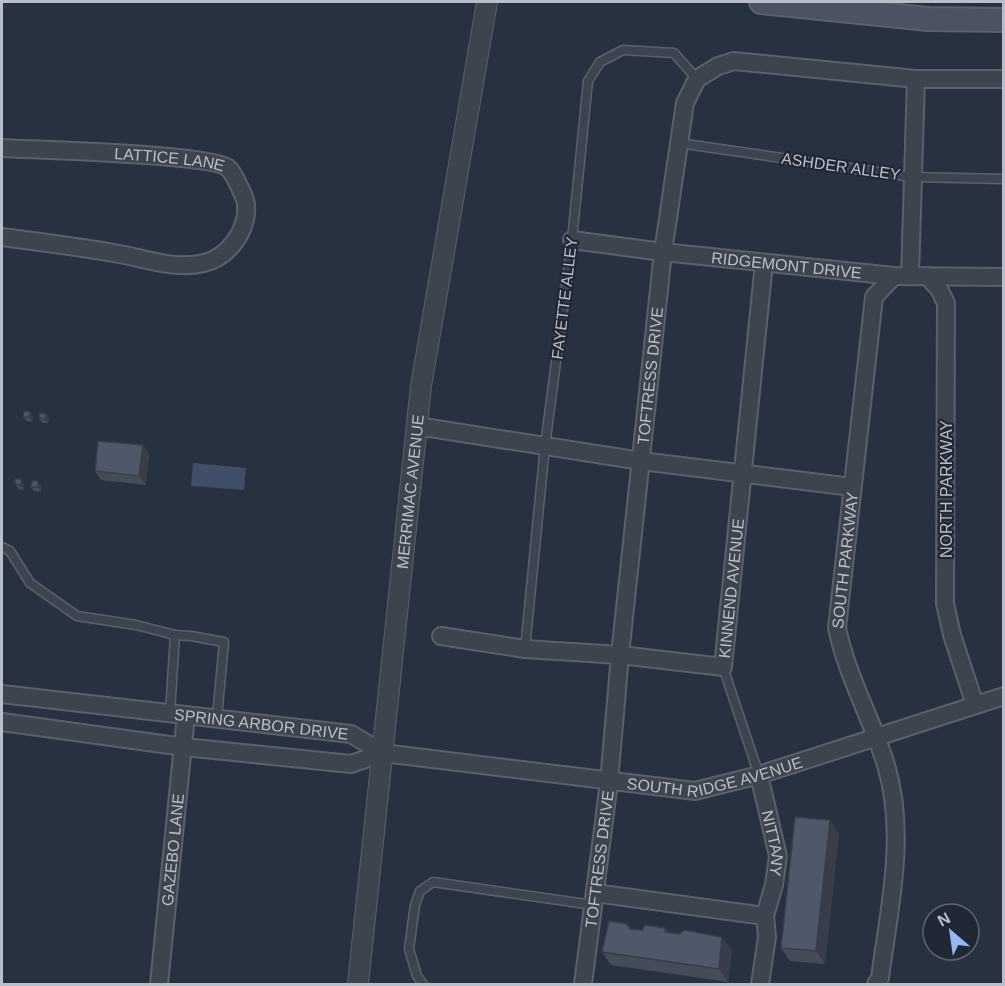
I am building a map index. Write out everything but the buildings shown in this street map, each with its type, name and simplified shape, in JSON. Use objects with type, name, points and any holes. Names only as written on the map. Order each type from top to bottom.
[{"type":"main road","points":[[761,2],[928,19],[1004,20]]},
{"type":"street","name":"MERRIMAC AVENUE","points":[[358,984],[421,386],[487,2]]},
{"type":"street","points":[[697,80],[718,66],[734,61],[916,79],[1004,79]]},
{"type":"street","points":[[902,276],[912,177],[916,79]]},
{"type":"street","name":"TOFTRESS DRIVE","points":[[583,984],[609,782],[620,655],[663,252],[686,103],[697,80]]},
{"type":"street","name":"LATTICE LANE","points":[[2,148],[167,157],[211,162],[228,168],[246,204],[244,226],[236,241],[226,252],[207,263],[178,267],[119,254],[2,237]]},
{"type":"street","name":"RIDGEMONT DRIVE","points":[[572,240],[663,252],[902,276],[1004,277]]},
{"type":"street","name":"KINNEND AVENUE","points":[[441,636],[525,649],[620,655],[723,667],[764,263]]},
{"type":"street","name":"SOUTH PARKWAY","points":[[876,984],[880,978],[896,835],[893,795],[886,765],[841,649],[837,628],[874,297],[902,276]]},
{"type":"street","name":"NORTH PARKWAY","points":[[927,276],[939,289],[946,303],[945,603],[952,635],[975,705]]},
{"type":"street","points":[[417,426],[641,461],[852,486]]},
{"type":"street","name":"SPRING ARBOR DRIVE","points":[[2,694],[351,734],[383,753]]},
{"type":"street","name":"SOUTH RIDGE AVENUE","points":[[383,753],[695,791],[759,775],[1004,696]]},
{"type":"street","name":"GAZEBO LANE","points":[[159,984],[184,747],[178,714]]},
{"type":"street","name":"SPRING ARBOR DRIVE","points":[[2,722],[184,747],[351,764],[383,753]]},
{"type":"street","name":"NITTANY","points":[[759,775],[778,856],[774,885],[765,916],[767,937],[760,984]]},
{"type":"street","points":[[594,899],[765,916]]},
{"type":"lane","name":"FAYETTE ALLEY","points":[[525,649],[545,446],[572,240],[588,81],[600,62],[623,50],[674,53],[697,80]]},
{"type":"lane","name":"ASHDER ALLEY","points":[[679,143],[912,177],[1004,179]]},
{"type":"lane","points":[[2,547],[10,551],[30,583],[77,616],[224,642],[218,718]]},
{"type":"lane","points":[[175,635],[178,714]]},
{"type":"lane","points":[[723,667],[759,775]]},
{"type":"lane","points":[[423,984],[417,976],[409,949],[415,905],[420,891],[433,882],[594,899]]},
{"type":"water","points":[[193,463],[246,468],[244,490],[191,486]]}]
